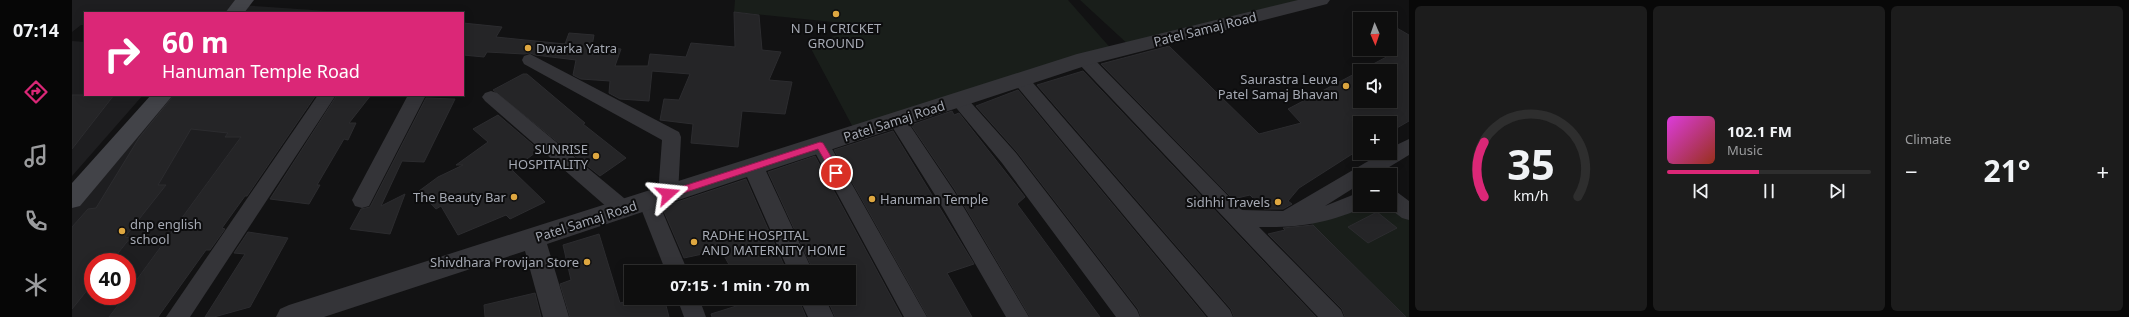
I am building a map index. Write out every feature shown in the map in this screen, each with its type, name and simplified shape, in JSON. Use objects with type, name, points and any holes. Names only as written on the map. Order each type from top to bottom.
[{"type":"main road","points":[[235,12],[245,0]]},
{"type":"main road","points":[[72,199],[162,96]]},
{"type":"street","name":"Patel Samaj Road","points":[[289,317],[1084,60],[1321,0]]},
{"type":"street","points":[[530,60],[672,137],[668,194]]},
{"type":"street","points":[[1084,60],[1333,317]]},
{"type":"street","points":[[1021,80],[1222,317]]},
{"type":"street","points":[[176,317],[327,96]]},
{"type":"street","points":[[362,200],[416,96]]},
{"type":"street","points":[[491,97],[623,209]]},
{"type":"street","points":[[959,100],[1009,158],[1129,317]]},
{"type":"street","points":[[897,120],[947,197],[1018,317]]},
{"type":"street","points":[[820,145],[916,317]]},
{"type":"street","points":[[1372,168],[1409,146]]},
{"type":"street","points":[[753,167],[798,265]]},
{"type":"street","points":[[1286,219],[1353,179]]},
{"type":"street","points":[[648,201],[674,265]]},
{"type":"street","points":[[1237,218],[1286,219],[1315,217],[1330,214],[1353,203]]},
{"type":"street","points":[[1397,203],[1409,212]]},
{"type":"street","points":[[532,238],[556,317]]},
{"type":"street","points":[[691,305],[695,317]]},
{"type":"street","points":[[815,305],[821,317]]},
{"type":"shaded area","points":[[72,0],[245,0],[241,5],[327,11],[84,12],[84,25],[81,25],[72,32]]},
{"type":"shaded area","points":[[735,0],[1068,0],[1114,52],[856,133],[808,43],[872,26],[734,12]]},
{"type":"shaded area","points":[[1080,0],[1321,0],[1131,47]]},
{"type":"shaded area","points":[[72,41],[84,42],[84,96],[142,96],[72,176]]},
{"type":"shaded area","name":"dnp english school","points":[[162,96],[258,96],[225,137],[241,137],[136,281],[136,253],[84,253],[84,305],[118,305],[109,317],[72,317],[72,199]]},
{"type":"shaded area","points":[[1353,208],[1353,212],[1397,212],[1397,208],[1409,212],[1409,317],[1406,317],[1311,223]]},
{"type":"building","points":[[734,12],[759,15],[762,50],[781,52],[769,80],[792,82],[785,114],[742,111],[738,147],[691,143],[693,124],[660,120],[664,99],[679,100],[690,74],[652,71],[649,101],[620,99],[609,93],[610,81],[581,79],[573,75],[576,60],[535,55],[530,53],[487,52],[484,57],[464,55],[464,23],[502,27],[496,37],[565,44],[569,33],[594,35],[592,46],[621,49],[615,66],[648,66],[650,54],[686,57],[691,43],[735,47]]},
{"type":"building","points":[[1397,28],[1409,35],[1409,121],[1397,128],[1397,116],[1353,116],[1353,153],[1299,188],[1288,201],[1292,204],[1283,209],[1264,209],[1250,195],[1233,199],[1101,64],[1169,46],[1259,134],[1301,123],[1288,109],[1353,75],[1353,108],[1397,108],[1397,64],[1373,64],[1388,56],[1397,56]]},
{"type":"building","points":[[1083,71],[1316,317],[1234,317],[1231,309],[1037,85]]},
{"type":"building","points":[[523,74],[527,74],[585,123],[583,124],[626,158],[600,176],[493,90]]},
{"type":"building","points":[[1018,90],[1206,317],[1141,317],[1138,309],[1017,152],[976,106]]},
{"type":"building","points":[[72,95],[113,96],[72,149]]},
{"type":"building","points":[[173,96],[315,96],[247,196],[245,196],[222,228],[225,229],[210,250],[206,250],[158,317],[109,317],[118,305],[136,305],[136,281],[241,137],[225,137],[228,133],[191,129],[158,185],[166,185],[125,237],[130,238],[118,253],[84,253],[84,294],[72,309],[72,227],[88,209],[96,208],[139,138]]},
{"type":"building","points":[[336,96],[370,96],[349,123],[356,123],[348,140],[344,139],[317,185],[320,185],[309,204],[270,199]]},
{"type":"building","points":[[426,98],[455,99],[424,162],[402,161],[381,206],[405,194],[390,234],[350,229],[361,209],[370,207]]},
{"type":"building","points":[[952,111],[954,115],[959,113],[1025,197],[1017,204],[1100,317],[1030,317],[955,190],[911,125]]},
{"type":"building","points":[[498,115],[539,150],[512,170],[545,202],[510,219],[506,215],[458,235],[441,206],[436,209],[419,191],[438,177],[463,165],[456,165],[488,142],[473,129]]},
{"type":"building","points":[[893,131],[974,264],[947,273],[972,317],[928,317],[834,150]]},
{"type":"building","points":[[815,156],[902,317],[835,317],[830,305],[856,305],[856,265],[811,265],[768,172]]},
{"type":"building","points":[[746,179],[784,265],[729,265],[721,250],[684,258],[662,207]]},
{"type":"building","points":[[1377,212],[1397,228],[1368,243],[1348,227]]},
{"type":"building","points":[[1313,225],[1406,317],[1345,317],[1342,309],[1268,234],[1285,230],[1283,228]]},
{"type":"building","points":[[248,232],[288,238],[250,307],[214,317],[205,317],[245,254],[234,253]]},
{"type":"building","name":"Shivdhara Provijan Store","points":[[599,234],[620,303],[624,302],[624,305],[666,305],[669,317],[570,317],[560,284],[571,280],[563,245]]},
{"type":"building","points":[[535,293],[541,317],[485,317],[484,305]]},
{"type":"building","points":[[740,305],[801,305],[806,317],[712,317],[711,314]]},
{"type":"place","name":"N D H CRICKET GROUND","points":[[836,14]]},
{"type":"place","name":"Dwarka Yatra","points":[[528,48]]},
{"type":"place","name":"Saurastra Leuva Patel Samaj Bhavan","points":[[1346,86]]},
{"type":"place","name":"SUNRISE HOSPITALITY","points":[[596,156]]},
{"type":"place","name":"The Beauty Bar","points":[[514,197]]},
{"type":"place","name":"Hanuman Temple","points":[[872,199]]},
{"type":"place","name":"Sidhhi Travels","points":[[1278,202]]},
{"type":"place","name":"dnp english school","points":[[122,231]]},
{"type":"place","name":"RADHE HOSPITAL AND MATERNITY HOME","points":[[694,242]]},
{"type":"place","name":"Shivdhara Provijan Store","points":[[587,262]]},
{"type":"route","points":[[668,194],[820,145],[836,173]]}]
